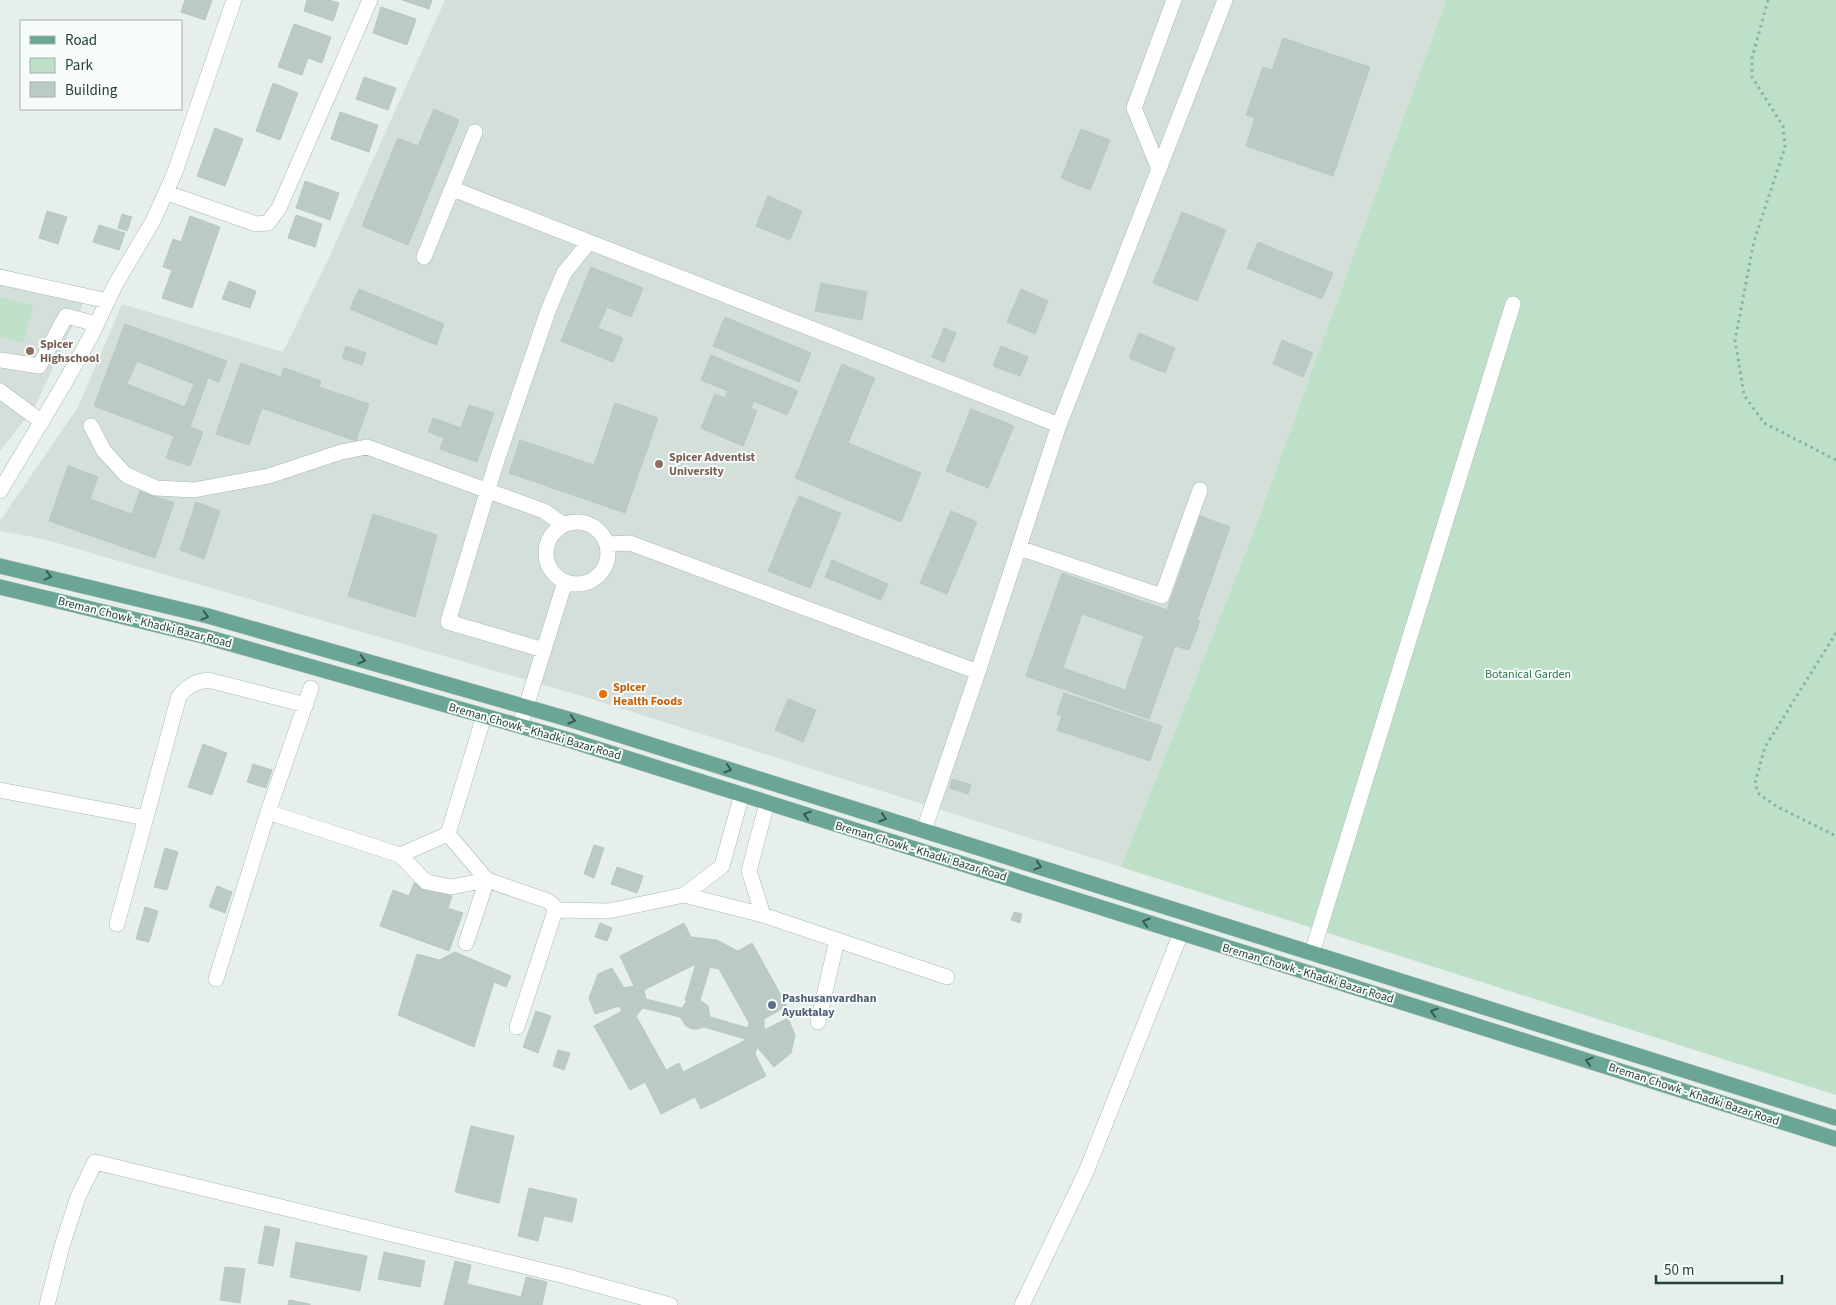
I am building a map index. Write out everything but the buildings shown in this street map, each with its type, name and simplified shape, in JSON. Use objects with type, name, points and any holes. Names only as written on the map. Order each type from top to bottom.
[{"type":"main road","name":"Breman Chowk - Khadki Bazar Road","points":[[0,566],[208,616],[526,707],[924,830],[1836,1118]]},
{"type":"main road","name":"Breman Chowk - Khadki Bazar Road","points":[[0,586],[203,636],[520,726],[742,794],[1836,1139]]},
{"type":"street","points":[[0,491],[42,422],[97,324],[167,193],[234,0]]},
{"type":"street","points":[[167,193],[256,224],[268,224],[279,208],[370,0]]},
{"type":"street","points":[[1159,169],[1134,108],[1174,0]]},
{"type":"street","points":[[924,830],[1059,425],[1225,0]]},
{"type":"street","points":[[424,257],[475,132]]},
{"type":"street","points":[[453,189],[1059,425]]},
{"type":"street","points":[[544,650],[448,622],[496,463],[548,311],[564,273],[589,242]]},
{"type":"street","points":[[0,277],[108,301]]},
{"type":"street","points":[[1312,953],[1513,304]]},
{"type":"street","points":[[0,360],[39,366],[66,316],[97,324]]},
{"type":"street","points":[[0,391],[42,422]]},
{"type":"street","points":[[91,426],[104,451],[126,475],[156,488],[194,490],[269,476],[340,452],[367,448],[544,511],[564,525]]},
{"type":"street","points":[[1019,548],[1162,596],[1200,490]]},
{"type":"street","points":[[581,522],[590,525],[603,536],[607,544],[608,562],[598,577],[591,582],[582,584],[565,582],[551,571],[547,563],[546,554],[550,537],[564,525],[581,522]]},
{"type":"street","points":[[607,544],[630,543],[978,672]]},
{"type":"street","points":[[520,726],[565,582]]},
{"type":"street","points":[[117,924],[179,696],[191,685],[208,680],[306,705]]},
{"type":"street","points":[[216,980],[268,812],[311,688]]},
{"type":"street","points":[[400,855],[448,834],[484,716]]},
{"type":"street","points":[[0,790],[146,818]]},
{"type":"street","points":[[554,910],[609,911],[684,895],[722,866],[742,794]]},
{"type":"street","points":[[763,915],[749,871],[767,802]]},
{"type":"street","points":[[268,812],[400,855],[426,882],[451,887],[487,880],[548,901],[554,906],[517,1027]]},
{"type":"street","points":[[448,834],[487,880]]},
{"type":"street","points":[[466,943],[487,880]]},
{"type":"street","points":[[684,895],[763,915],[947,977]]},
{"type":"street","points":[[1022,1305],[1086,1172],[1181,933]]},
{"type":"street","points":[[818,1022],[836,940]]},
{"type":"street","points":[[46,1305],[78,1197],[96,1162],[565,1276],[670,1305]]},
{"type":"path","points":[[1768,0],[1752,58],[1752,77],[1783,126],[1786,147],[1754,241],[1735,340],[1744,395],[1764,422],[1836,460]]},
{"type":"path","points":[[1836,633],[1765,747],[1755,783],[1759,794],[1776,806],[1836,836]]},
{"type":"shaded area","name":"Spicer Adventist University","points":[[445,0],[1446,0],[1251,539],[1121,867],[585,697],[43,539],[0,531],[0,521],[78,407],[122,304],[283,352],[326,264]]},
{"type":"shaded area","name":"Spicer Highschool","points":[[0,268],[87,295],[34,408],[0,451]]},
{"type":"green space","name":"Botanical Garden","points":[[1446,0],[1836,0],[1836,1095],[1121,867],[1251,539]]},
{"type":"green space","points":[[0,297],[33,306],[23,343],[0,337]]},
{"type":"place","name":"Spicer Highschool","points":[[30,351]]},
{"type":"place","name":"Spicer Adventist University","points":[[659,464]]},
{"type":"place","name":"Spicer Health Foods","points":[[603,694]]},
{"type":"place","name":"Pashusanvardhan Ayuktalay","points":[[772,1005]]}]
